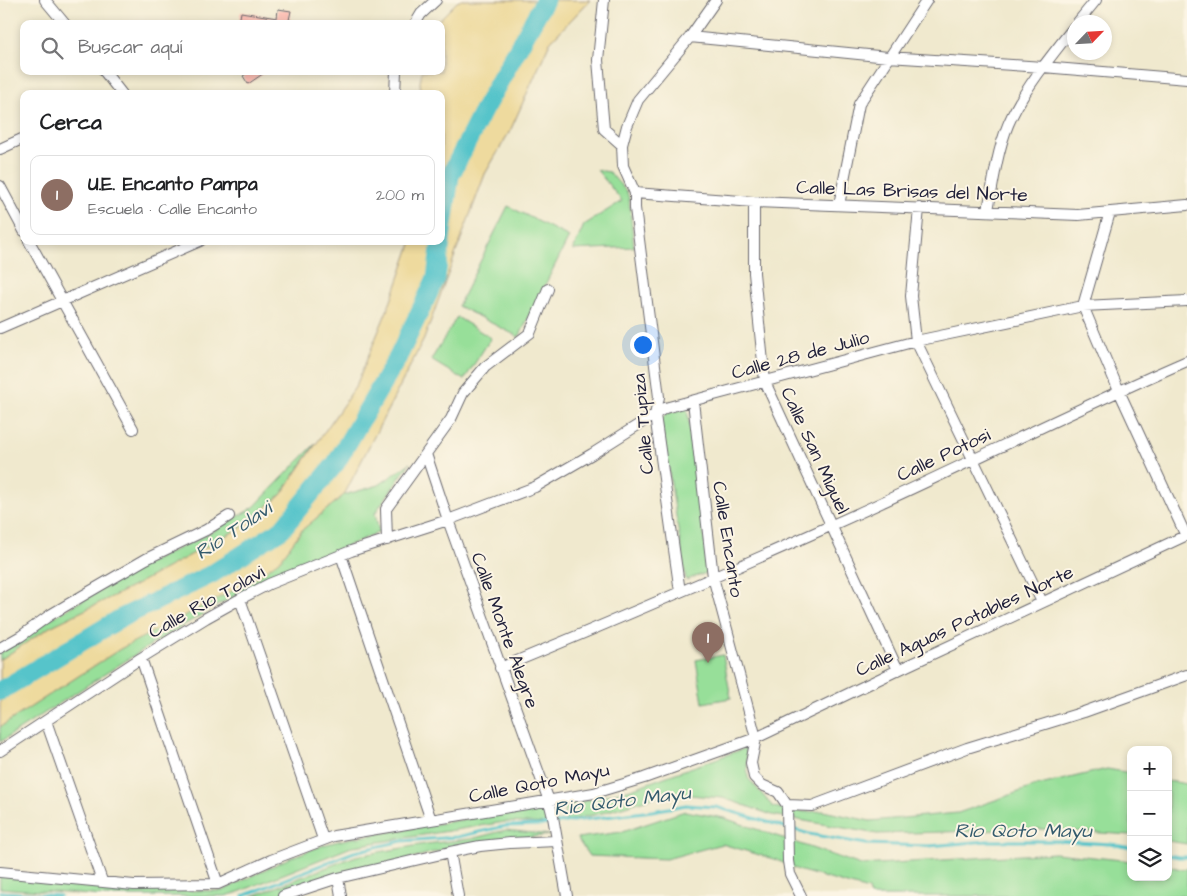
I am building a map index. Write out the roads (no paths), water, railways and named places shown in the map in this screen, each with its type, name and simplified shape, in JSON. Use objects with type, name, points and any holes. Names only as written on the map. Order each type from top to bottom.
[{"type":"street","points":[[45,0],[61,20]]},
{"type":"street","points":[[418,20],[425,0]]},
{"type":"street","points":[[421,14],[436,0]]},
{"type":"street","points":[[604,0],[598,60],[604,129],[622,145]]},
{"type":"street","points":[[635,193],[623,166],[622,145],[627,126],[638,100],[690,37],[716,0]]},
{"type":"street","points":[[839,205],[859,104],[927,0]]},
{"type":"street","points":[[1084,15],[1096,0]]},
{"type":"street","points":[[690,37],[888,57],[1187,79]]},
{"type":"street","points":[[988,210],[999,154],[1012,117],[1043,67],[1067,37]]},
{"type":"street","points":[[107,75],[118,90]]},
{"type":"street","points":[[395,90],[396,75]]},
{"type":"street","points":[[0,149],[20,140]]},
{"type":"street","points":[[0,186],[20,224]]},
{"type":"street","name":"Calle Las Brisas del Norte","points":[[635,193],[754,202],[1078,215],[1187,205]]},
{"type":"street","name":"Calle Tupiza","points":[[635,193],[634,208],[659,397],[655,415],[680,592]]},
{"type":"street","name":"Calle San Miguel","points":[[754,202],[754,273],[764,382],[898,670]]},
{"type":"street","points":[[919,208],[911,296],[916,341],[1042,602]]},
{"type":"street","points":[[1110,212],[1083,306],[1119,391],[1186,536]]},
{"type":"street","points":[[32,245],[133,429]]},
{"type":"street","points":[[0,328],[191,245]]},
{"type":"street","points":[[387,540],[386,509],[451,419],[463,393],[485,367],[530,333],[548,289]]},
{"type":"street","name":"Calle 28 de Julio","points":[[448,520],[535,487],[664,408],[916,341],[1083,306],[1187,301]]},
{"type":"street","name":"Calle Potosi","points":[[500,668],[831,526],[1119,391],[1187,362]]},
{"type":"street","name":"Calle Encanto","points":[[693,401],[714,577],[756,738]]},
{"type":"street","name":"Calle Monte Alegre","points":[[426,454],[548,801],[553,817],[567,896]]},
{"type":"street","points":[[0,648],[88,592],[146,559],[206,530],[229,516]]},
{"type":"street","name":"Calle Río Tolavi","points":[[0,750],[141,658],[206,618],[269,584],[341,555],[448,520]]},
{"type":"street","name":"Calle Aguas Potables Norte","points":[[756,738],[1186,536]]},
{"type":"street","points":[[341,555],[431,820]]},
{"type":"street","points":[[240,599],[323,839]]},
{"type":"street","points":[[0,872],[134,885],[218,884],[141,658]]},
{"type":"street","points":[[787,805],[812,806],[967,748],[1084,712],[1187,675]]},
{"type":"street","points":[[46,721],[102,881]]},
{"type":"street","points":[[756,738],[751,763],[754,777],[762,786],[778,792],[787,805],[788,861],[790,874],[801,896]]},
{"type":"street","name":"Calle Qoto Mayu","points":[[218,884],[323,839],[594,793],[644,778],[756,738]]},
{"type":"street","points":[[283,896],[338,878],[450,852],[556,836]]},
{"type":"street","points":[[450,852],[458,896]]},
{"type":"street","points":[[338,878],[342,896]]},
{"type":"waterway","name":"Río Tolavi","points":[[445,211],[450,176],[484,109],[545,0]]},
{"type":"waterway","name":"Río Tolavi","points":[[0,691],[121,618],[212,574],[282,529],[336,463],[398,357],[436,278],[440,245]]},
{"type":"waterway","name":"Rio Qoto Mayu","points":[[243,896],[354,852],[402,841],[457,837],[506,826],[541,825],[686,805],[716,807],[809,834],[866,844],[929,846],[988,841],[1056,841],[1111,844],[1127,847]]},
{"type":"waterway","name":"Rio Qoto Mayu","points":[[1172,856],[1187,857]]},
{"type":"waterway","name":"Rio Qoto Mayu","points":[[0,892],[60,896]]},
{"type":"place","name":"U.E. Encanto Pampa","points":[[708,663]]}]
